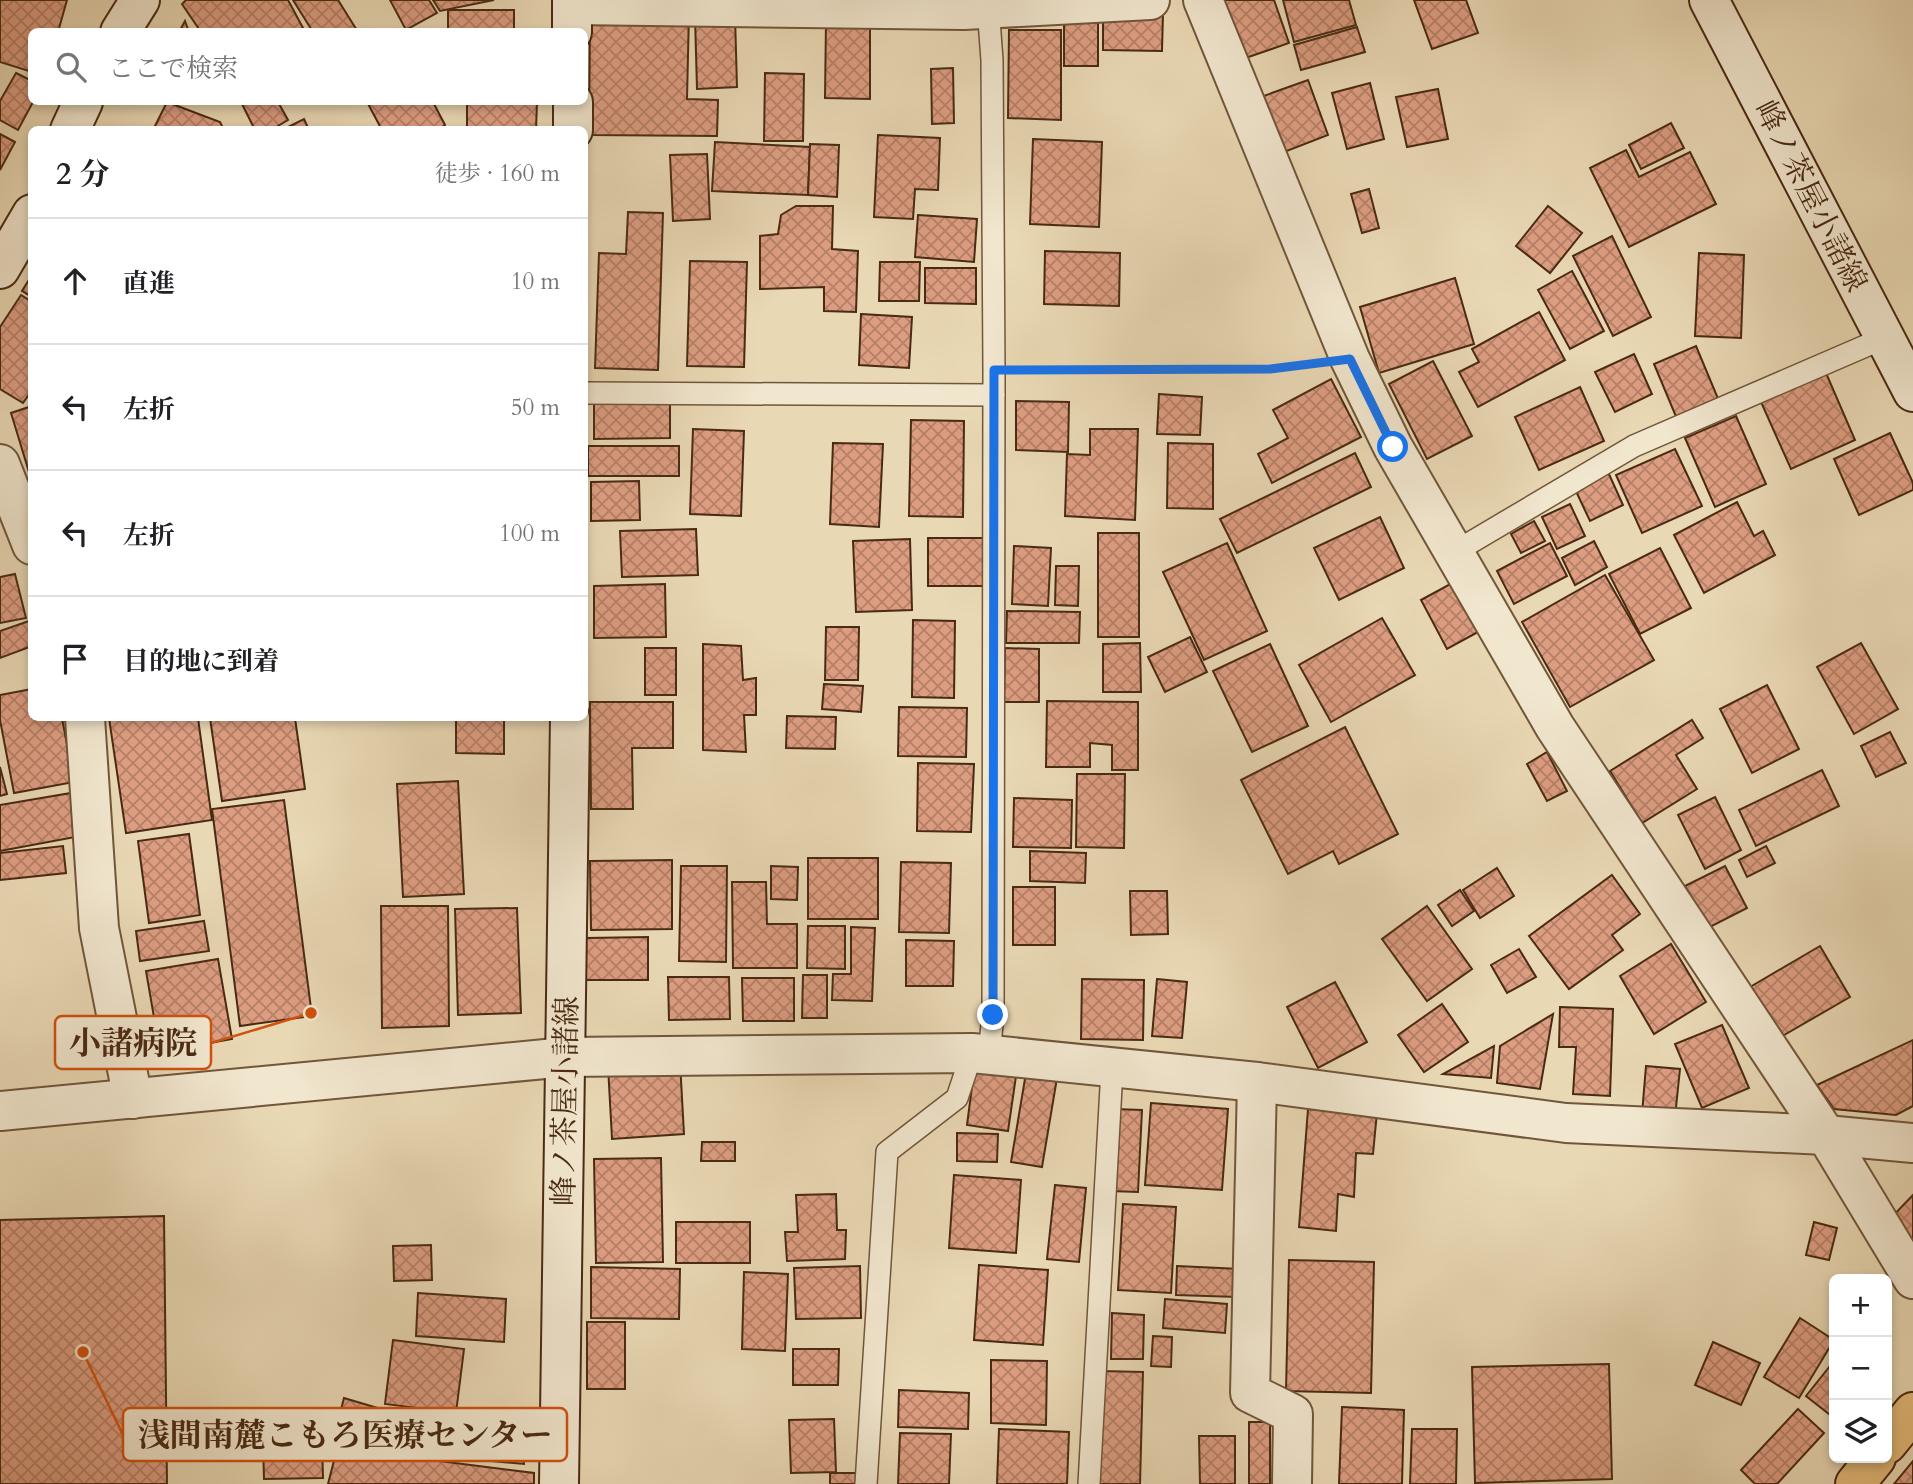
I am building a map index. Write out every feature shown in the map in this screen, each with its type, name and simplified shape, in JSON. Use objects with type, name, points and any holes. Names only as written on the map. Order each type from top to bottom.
[{"type":"highway","points":[[1892,1438],[1913,1412]]},
{"type":"highway","points":[[1855,1484],[1872,1463]]},
{"type":"street","points":[[572,12],[972,6],[1150,0]]},
{"type":"street","points":[[1203,0],[1350,359],[1393,447],[1555,727],[1826,1135],[1913,1279]]},
{"type":"street","name":"峰ノ茶屋小諸線","points":[[1709,0],[1913,392]]},
{"type":"street","points":[[73,126],[82,105]]},
{"type":"street","points":[[573,105],[573,126]]},
{"type":"street","points":[[0,269],[28,221]]},
{"type":"street","points":[[0,464],[28,535]]},
{"type":"street","points":[[85,721],[99,928],[133,1099]]},
{"type":"street","name":"峰ノ茶屋小諸線","points":[[559,1484],[570,721]]},
{"type":"street","points":[[0,1111],[566,1057],[981,1054],[1257,1083],[1566,1123],[1826,1135],[1913,1143]]},
{"type":"street","points":[[1257,1083],[1250,1394],[1293,1414],[1292,1484]]},
{"type":"lane","points":[[866,1484],[887,1152],[957,1098],[981,1054],[993,1015],[992,60],[972,6]]},
{"type":"lane","points":[[1453,553],[1634,446],[1884,338]]},
{"type":"lane","points":[[588,393],[994,395]]},
{"type":"lane","points":[[1088,1484],[1112,1069]]},
{"type":"path","points":[[994,370],[1270,369],[1350,359]]},
{"type":"building","points":[[0,0],[67,0],[59,28],[28,28],[28,71],[0,62]]},
{"type":"building","points":[[186,0],[288,0],[303,28],[198,28],[182,4]]},
{"type":"building","points":[[293,0],[338,0],[356,28],[310,28]]},
{"type":"building","points":[[390,0],[429,0],[437,13],[405,28]]},
{"type":"building","points":[[433,0],[494,0],[440,11]]},
{"type":"building","points":[[1216,0],[1274,0],[1289,43],[1237,61]]},
{"type":"building","points":[[1283,0],[1349,0],[1356,25],[1294,42]]},
{"type":"building","points":[[1414,0],[1466,0],[1478,33],[1432,49]]},
{"type":"building","points":[[448,10],[514,10],[514,28],[448,28]]},
{"type":"building","points":[[590,10],[689,12],[687,99],[718,100],[717,136],[589,135]]},
{"type":"building","points":[[1103,12],[1163,13],[1162,51],[1103,50]]},
{"type":"building","points":[[735,16],[737,87],[697,89],[695,17]]},
{"type":"building","points":[[1064,19],[1098,20],[1098,66],[1064,66]]},
{"type":"building","points":[[826,21],[870,21],[870,99],[825,98]]},
{"type":"building","points":[[1357,27],[1365,52],[1301,70],[1294,45]]},
{"type":"building","points":[[1009,30],[1061,30],[1061,120],[1008,118]]},
{"type":"building","points":[[953,68],[954,123],[932,124],[931,69]]},
{"type":"building","points":[[16,73],[28,79],[28,105],[31,105],[18,130],[0,120],[0,101]]},
{"type":"building","points":[[765,73],[804,74],[803,141],[764,141]]},
{"type":"building","points":[[1308,80],[1328,135],[1279,154],[1258,98]]},
{"type":"building","points":[[1370,83],[1384,139],[1347,149],[1332,93]]},
{"type":"building","points":[[1438,89],[1448,139],[1407,147],[1396,97]]},
{"type":"building","points":[[166,105],[175,105],[220,122],[222,126],[155,126]]},
{"type":"building","points":[[242,105],[280,105],[288,120],[278,126],[253,126]]},
{"type":"building","points":[[369,105],[435,105],[445,125],[443,126],[380,126]]},
{"type":"building","points":[[467,105],[537,105],[536,126],[467,126]]},
{"type":"building","points":[[304,119],[307,126],[290,126]]},
{"type":"building","points":[[1671,123],[1684,148],[1641,169],[1629,145]]},
{"type":"building","points":[[0,134],[15,142],[0,170]]},
{"type":"building","points":[[878,135],[940,138],[938,190],[915,189],[913,219],[874,217]]},
{"type":"building","points":[[1033,139],[1102,142],[1099,227],[1030,224]]},
{"type":"building","points":[[715,142],[810,147],[808,195],[712,191]]},
{"type":"building","points":[[810,144],[839,145],[837,197],[808,195]]},
{"type":"building","points":[[1626,150],[1639,177],[1690,152],[1716,204],[1629,247],[1590,168]]},
{"type":"building","points":[[707,154],[710,219],[673,221],[670,155]]},
{"type":"building","points":[[1369,189],[1379,228],[1362,233],[1351,194]]},
{"type":"building","points":[[796,206],[833,206],[832,249],[858,251],[856,312],[824,311],[824,287],[760,289],[760,236],[778,234],[781,215]]},
{"type":"building","points":[[1548,206],[1582,233],[1550,273],[1516,246]]},
{"type":"building","points":[[628,212],[663,213],[658,370],[595,368],[599,253],[626,254]]},
{"type":"building","points":[[918,215],[977,219],[974,262],[915,257]]},
{"type":"building","points":[[1612,236],[1651,317],[1613,336],[1573,256]]},
{"type":"building","points":[[1045,251],[1120,253],[1119,306],[1044,304]]},
{"type":"building","points":[[1699,253],[1744,255],[1741,338],[1695,336]]},
{"type":"building","points":[[690,261],[747,262],[744,367],[687,366]]},
{"type":"building","points":[[880,262],[920,262],[919,301],[879,301]]},
{"type":"building","points":[[925,268],[976,268],[976,304],[925,303]]},
{"type":"building","points":[[1572,271],[1604,331],[1570,349],[1538,290]]},
{"type":"building","points":[[1455,278],[1474,344],[1379,373],[1360,307]]},
{"type":"building","points":[[28,281],[28,295],[22,291]]},
{"type":"building","points":[[21,295],[28,299],[28,396],[23,403],[0,389],[0,327]]},
{"type":"building","points":[[1539,312],[1565,360],[1478,407],[1459,372],[1479,362],[1472,349]]},
{"type":"building","points":[[861,314],[912,317],[909,368],[859,365]]},
{"type":"building","points":[[1696,346],[1719,401],[1677,419],[1654,364]]},
{"type":"building","points":[[1634,354],[1652,394],[1615,412],[1595,372]]},
{"type":"building","points":[[1433,361],[1472,436],[1427,459],[1389,384]]},
{"type":"building","points":[[1826,373],[1855,440],[1791,469],[1761,402]]},
{"type":"building","points":[[1331,379],[1361,437],[1272,483],[1258,454],[1288,438],[1273,410]]},
{"type":"building","points":[[1580,387],[1604,441],[1539,470],[1515,417]]},
{"type":"building","points":[[1159,394],[1202,397],[1200,435],[1157,434]]},
{"type":"building","points":[[670,400],[670,438],[594,439],[594,401]]},
{"type":"building","points":[[1016,401],[1069,402],[1068,452],[1016,450]]},
{"type":"building","points":[[28,407],[28,469],[11,413]]},
{"type":"building","points":[[1736,416],[1766,484],[1715,507],[1685,438]]},
{"type":"building","points":[[911,420],[964,421],[963,517],[909,516]]},
{"type":"building","points":[[693,429],[744,431],[741,516],[690,514]]},
{"type":"building","points":[[1090,429],[1138,429],[1135,520],[1065,516],[1067,454],[1090,455]]},
{"type":"building","points":[[1890,433],[1913,483],[1913,490],[1859,515],[1834,459]]},
{"type":"building","points":[[833,443],[883,444],[879,527],[830,524]]},
{"type":"building","points":[[1168,443],[1213,444],[1213,509],[1167,508]]},
{"type":"building","points":[[588,446],[679,446],[679,476],[588,476]]},
{"type":"building","points":[[1675,449],[1702,506],[1642,533],[1616,475]]},
{"type":"building","points":[[1355,453],[1371,487],[1237,553],[1220,519]]},
{"type":"building","points":[[1608,472],[1623,505],[1590,521],[1574,487]]},
{"type":"building","points":[[639,481],[640,520],[591,521],[591,482]]},
{"type":"building","points":[[1737,502],[1754,536],[1763,531],[1775,555],[1704,593],[1674,535]]},
{"type":"building","points":[[1570,504],[1585,536],[1557,549],[1542,517]]},
{"type":"building","points":[[1380,517],[1404,568],[1339,600],[1314,548]]},
{"type":"building","points":[[1534,521],[1545,541],[1521,553],[1511,534]]},
{"type":"building","points":[[696,529],[698,575],[622,577],[620,531]]},
{"type":"building","points":[[1098,533],[1139,533],[1139,637],[1098,637]]},
{"type":"building","points":[[928,538],[983,538],[983,586],[928,586]]},
{"type":"building","points":[[910,539],[912,610],[856,612],[853,541]]},
{"type":"building","points":[[1594,541],[1607,567],[1575,585],[1562,558]]},
{"type":"building","points":[[1227,543],[1267,631],[1204,660],[1163,572]]},
{"type":"building","points":[[1550,543],[1567,576],[1514,604],[1497,571]]},
{"type":"building","points":[[1014,546],[1051,548],[1048,606],[1012,604]]},
{"type":"building","points":[[1660,548],[1691,608],[1640,634],[1609,574]]},
{"type":"building","points":[[1056,566],[1079,566],[1078,606],[1055,605]]},
{"type":"building","points":[[15,574],[26,618],[0,623],[0,577]]},
{"type":"building","points":[[1605,575],[1654,660],[1570,707],[1522,622]]},
{"type":"building","points":[[1452,583],[1478,632],[1447,649],[1421,600]]},
{"type":"building","points":[[665,584],[666,637],[594,638],[594,586]]},
{"type":"building","points":[[1007,611],[1080,612],[1079,643],[1006,643]]},
{"type":"building","points":[[1382,618],[1415,675],[1331,722],[1299,665]]},
{"type":"building","points":[[913,620],[955,621],[954,698],[912,697]]},
{"type":"building","points":[[28,621],[28,648],[0,658],[0,631]]},
{"type":"building","points":[[826,627],[859,627],[858,680],[825,680]]},
{"type":"building","points":[[1190,637],[1207,672],[1165,692],[1148,657]]},
{"type":"building","points":[[1140,643],[1141,692],[1103,692],[1103,644]]},
{"type":"building","points":[[1861,643],[1898,709],[1854,734],[1817,667]]},
{"type":"building","points":[[703,644],[741,646],[743,680],[756,678],[756,715],[744,715],[746,752],[703,750]]},
{"type":"building","points":[[1270,644],[1308,726],[1252,752],[1213,671]]},
{"type":"building","points":[[645,648],[676,648],[676,695],[645,695]]},
{"type":"building","points":[[1005,648],[1039,649],[1039,702],[1004,702]]},
{"type":"building","points":[[824,684],[863,686],[861,712],[822,709]]},
{"type":"building","points":[[1767,685],[1799,749],[1752,773],[1720,709]]},
{"type":"building","points":[[28,690],[28,721],[63,721],[74,782],[14,793],[0,720],[0,695]]},
{"type":"building","points":[[1047,701],[1138,702],[1138,770],[1112,770],[1112,745],[1090,743],[1090,767],[1046,767]]},
{"type":"building","points":[[590,702],[673,702],[673,748],[632,748],[633,809],[591,809]]},
{"type":"building","points":[[899,707],[967,708],[966,757],[898,756]]},
{"type":"building","points":[[787,716],[836,717],[835,749],[786,748]]},
{"type":"building","points":[[1692,720],[1703,738],[1676,755],[1697,789],[1642,823],[1610,771]]},
{"type":"building","points":[[109,721],[198,721],[212,820],[126,833]]},
{"type":"building","points":[[210,721],[295,721],[305,789],[222,801]]},
{"type":"building","points":[[456,721],[504,721],[504,754],[456,753]]},
{"type":"building","points":[[1345,727],[1398,834],[1339,864],[1333,851],[1288,874],[1241,780]]},
{"type":"building","points":[[1890,732],[1906,763],[1876,777],[1861,746]]},
{"type":"building","points":[[1547,752],[1567,791],[1547,801],[1527,764]]},
{"type":"building","points":[[918,763],[974,764],[971,832],[917,831]]},
{"type":"building","points":[[0,767],[7,794],[0,796]]},
{"type":"building","points":[[1822,770],[1839,806],[1756,846],[1739,810]]},
{"type":"building","points":[[1077,774],[1125,774],[1124,848],[1076,847]]},
{"type":"building","points":[[458,781],[464,894],[403,897],[397,784]]},
{"type":"building","points":[[77,792],[86,835],[0,851],[0,805]]},
{"type":"building","points":[[1715,797],[1741,850],[1705,869],[1678,815]]},
{"type":"building","points":[[1014,798],[1072,800],[1071,848],[1013,847]]},
{"type":"building","points":[[284,800],[312,1016],[240,1026],[212,809]]},
{"type":"building","points":[[189,834],[200,915],[149,923],[138,841]]},
{"type":"building","points":[[63,846],[66,873],[0,880],[0,853]]},
{"type":"building","points":[[1766,846],[1775,863],[1747,877],[1739,860]]},
{"type":"building","points":[[1030,851],[1086,853],[1085,883],[1030,881]]},
{"type":"building","points":[[808,858],[878,858],[878,919],[808,919]]},
{"type":"building","points":[[672,860],[672,929],[591,930],[590,861]]},
{"type":"building","points":[[901,862],[951,863],[949,933],[899,932]]},
{"type":"building","points":[[681,866],[727,866],[726,962],[679,961]]},
{"type":"building","points":[[771,866],[798,867],[797,900],[771,899]]},
{"type":"building","points":[[1725,866],[1747,908],[1708,928],[1685,886]]},
{"type":"building","points":[[1497,868],[1514,896],[1480,918],[1463,890]]},
{"type":"building","points":[[1612,875],[1640,914],[1612,935],[1623,950],[1569,989],[1529,936]]},
{"type":"building","points":[[732,882],[766,882],[767,924],[797,924],[797,968],[733,968]]},
{"type":"building","points":[[1013,887],[1055,887],[1055,945],[1013,945]]},
{"type":"building","points":[[1460,890],[1474,911],[1452,926],[1438,905]]},
{"type":"building","points":[[1130,891],[1167,891],[1168,934],[1131,935]]},
{"type":"building","points":[[381,906],[448,906],[449,1026],[382,1028]]},
{"type":"building","points":[[1427,906],[1472,969],[1427,1001],[1382,939]]},
{"type":"building","points":[[517,908],[521,1013],[458,1015],[455,909]]},
{"type":"building","points":[[204,921],[209,951],[140,961],[136,931]]},
{"type":"building","points":[[808,926],[845,926],[845,969],[807,968]]},
{"type":"building","points":[[851,927],[875,928],[872,1001],[832,1000],[833,974],[851,974]]},
{"type":"building","points":[[648,937],[648,980],[586,980],[586,938]]},
{"type":"building","points":[[906,940],[954,941],[953,986],[906,986]]},
{"type":"building","points":[[1671,944],[1706,1002],[1654,1034],[1620,976]]},
{"type":"building","points":[[1820,946],[1850,997],[1779,1038],[1750,987]]},
{"type":"building","points":[[1519,949],[1536,977],[1507,993],[1491,965]]},
{"type":"building","points":[[218,959],[232,1039],[160,1052],[146,971]]},
{"type":"building","points":[[803,975],[827,975],[827,1018],[802,1018]]},
{"type":"building","points":[[668,977],[729,977],[730,1019],[669,1020]]},
{"type":"building","points":[[742,978],[794,978],[794,1021],[743,1021]]},
{"type":"building","points":[[1082,979],[1144,980],[1143,1040],[1081,1039]]},
{"type":"building","points":[[1157,979],[1187,982],[1182,1038],[1152,1036]]},
{"type":"building","points":[[1335,982],[1367,1042],[1318,1068],[1287,1007]]},
{"type":"building","points":[[1442,1004],[1468,1042],[1424,1072],[1398,1035]]},
{"type":"building","points":[[1560,1007],[1613,1009],[1610,1096],[1573,1094],[1576,1047],[1559,1047]]},
{"type":"building","points":[[1553,1014],[1540,1089],[1497,1083],[1500,1046]]},
{"type":"building","points":[[1722,1025],[1749,1088],[1702,1108],[1675,1044]]},
{"type":"building","points":[[1913,1040],[1913,1106],[1896,1115],[1834,1109],[1817,1085]]},
{"type":"building","points":[[1494,1046],[1491,1078],[1443,1074]]},
{"type":"building","points":[[680,1062],[684,1134],[612,1139],[608,1066]]},
{"type":"building","points":[[1646,1066],[1680,1069],[1675,1117],[1642,1114]]},
{"type":"building","points":[[1027,1067],[1058,1072],[1042,1167],[1011,1162]]},
{"type":"building","points":[[974,1071],[1016,1076],[1008,1131],[967,1125]]},
{"type":"building","points":[[1151,1103],[1228,1109],[1222,1190],[1145,1185]]},
{"type":"building","points":[[1114,1109],[1142,1110],[1138,1192],[1110,1191]]},
{"type":"building","points":[[1308,1109],[1377,1112],[1373,1154],[1356,1153],[1354,1197],[1338,1194],[1336,1231],[1299,1227]]},
{"type":"building","points":[[957,1133],[998,1134],[997,1162],[957,1161]]},
{"type":"building","points":[[702,1142],[735,1142],[735,1161],[701,1161]]},
{"type":"building","points":[[661,1158],[663,1262],[596,1263],[594,1159]]},
{"type":"building","points":[[954,1175],[1021,1180],[1016,1253],[949,1248]]},
{"type":"building","points":[[1055,1185],[1086,1188],[1079,1262],[1047,1259]]},
{"type":"building","points":[[836,1194],[837,1230],[846,1230],[845,1259],[787,1261],[785,1232],[798,1232],[796,1195]]},
{"type":"building","points":[[1913,1195],[1913,1269],[1884,1225]]},
{"type":"building","points":[[1123,1204],[1176,1207],[1171,1293],[1118,1290]]},
{"type":"building","points":[[164,1216],[167,1484],[0,1484],[0,1220]]},
{"type":"building","points":[[676,1222],[750,1222],[750,1263],[676,1263]]},
{"type":"building","points":[[1814,1222],[1837,1228],[1829,1260],[1806,1255]]},
{"type":"building","points":[[431,1245],[432,1280],[394,1281],[393,1246]]},
{"type":"building","points":[[1289,1260],[1374,1262],[1371,1393],[1286,1391]]},
{"type":"building","points":[[979,1265],[1048,1270],[1043,1345],[974,1340]]},
{"type":"building","points":[[860,1266],[861,1318],[796,1319],[794,1268]]},
{"type":"building","points":[[1177,1266],[1240,1269],[1238,1297],[1176,1295]]},
{"type":"building","points":[[591,1267],[680,1269],[679,1319],[591,1318]]},
{"type":"building","points":[[744,1272],[788,1274],[785,1351],[742,1349]]},
{"type":"building","points":[[418,1293],[506,1299],[504,1342],[416,1336]]},
{"type":"building","points":[[1165,1299],[1227,1304],[1225,1333],[1163,1328]]},
{"type":"building","points":[[1112,1313],[1144,1315],[1143,1359],[1111,1359]]},
{"type":"building","points":[[1800,1318],[1829,1337],[1829,1348],[1799,1398],[1764,1377]]},
{"type":"building","points":[[587,1322],[625,1322],[625,1389],[587,1389]]},
{"type":"building","points":[[1153,1336],[1172,1337],[1171,1367],[1151,1366]]},
{"type":"building","points":[[393,1340],[464,1349],[456,1413],[385,1404]]},
{"type":"building","points":[[1713,1342],[1760,1363],[1741,1405],[1695,1385]]},
{"type":"building","points":[[793,1349],[839,1349],[838,1385],[793,1385]]},
{"type":"building","points":[[991,1360],[1047,1361],[1046,1425],[991,1423]]},
{"type":"building","points":[[1609,1364],[1612,1479],[1475,1483],[1472,1367]]},
{"type":"building","points":[[1829,1367],[1829,1414],[1806,1396]]},
{"type":"building","points":[[1100,1371],[1143,1372],[1140,1484],[1098,1484]]},
{"type":"building","points":[[899,1390],[969,1393],[968,1429],[898,1427]]},
{"type":"building","points":[[344,1398],[438,1426],[434,1451],[398,1450],[336,1429]]},
{"type":"building","points":[[1342,1407],[1404,1410],[1402,1484],[1339,1484]]},
{"type":"building","points":[[1798,1409],[1824,1433],[1777,1484],[1755,1484],[1741,1470]]},
{"type":"building","points":[[834,1419],[836,1472],[791,1473],[789,1420]]},
{"type":"building","points":[[1249,1422],[1270,1422],[1270,1484],[1249,1484]]},
{"type":"building","points":[[446,1424],[521,1432],[524,1464],[448,1457]]},
{"type":"building","points":[[999,1429],[1069,1432],[1067,1484],[997,1484]]},
{"type":"building","points":[[1412,1429],[1457,1429],[1456,1484],[1410,1484]]},
{"type":"building","points":[[900,1433],[951,1434],[949,1484],[898,1484]]},
{"type":"building","points":[[1199,1436],[1235,1436],[1235,1484],[1200,1484]]},
{"type":"building","points":[[322,1442],[323,1478],[264,1479],[263,1444]]},
{"type":"building","points":[[338,1445],[400,1456],[534,1473],[534,1484],[328,1484]]},
{"type":"building","points":[[1913,1461],[1913,1484],[1894,1484]]},
{"type":"building","points":[[830,1473],[860,1473],[860,1484],[830,1484]]},
{"type":"place","name":"小諸病院","points":[[311,1013]]},
{"type":"place","name":"浅間南麓こもろ医療センター","points":[[83,1352]]},
{"type":"route","points":[[993,1015],[994,370],[1270,369],[1350,359],[1393,447]]}]
